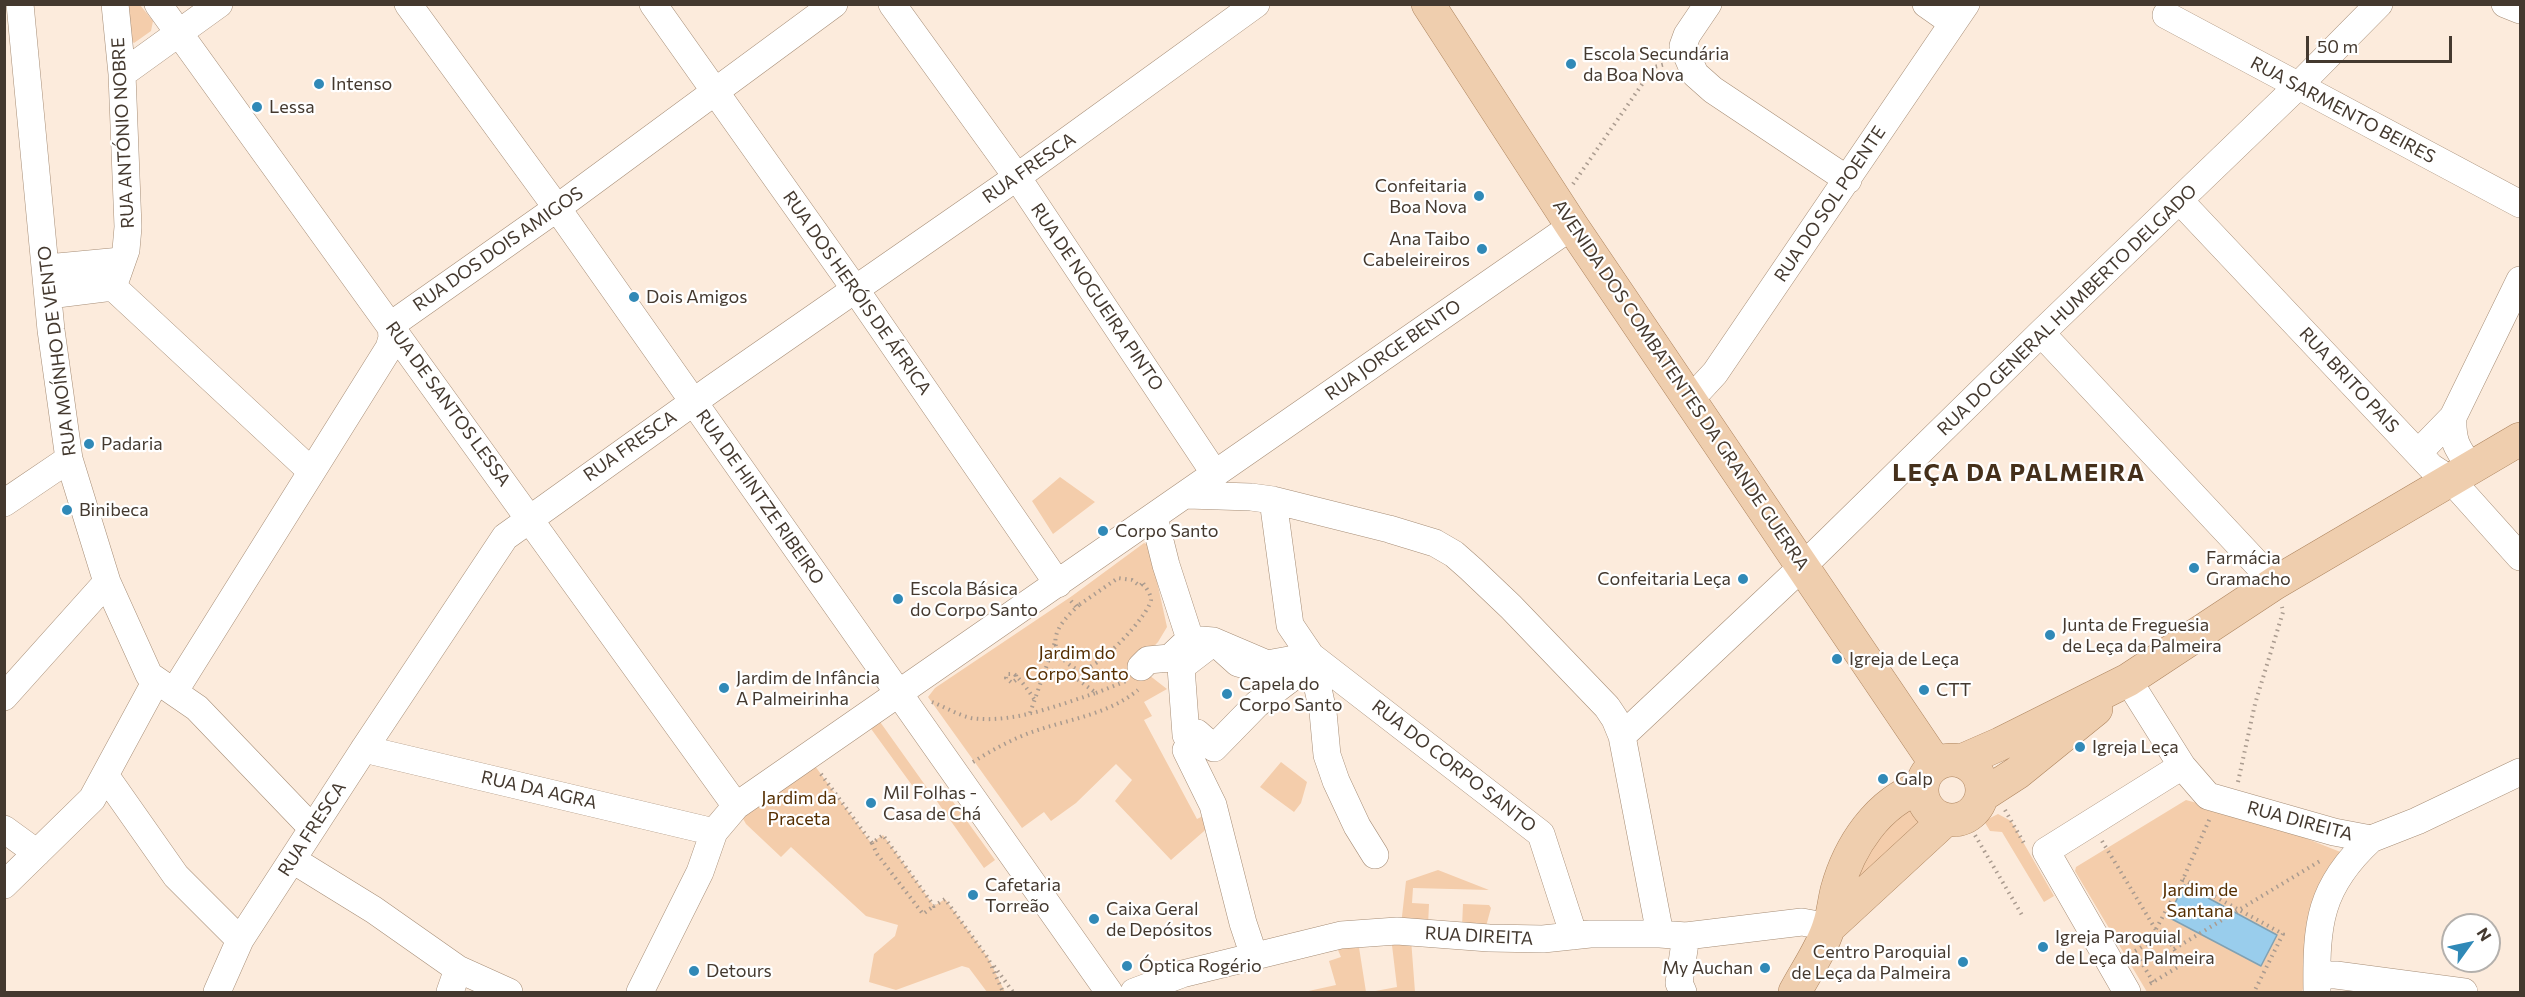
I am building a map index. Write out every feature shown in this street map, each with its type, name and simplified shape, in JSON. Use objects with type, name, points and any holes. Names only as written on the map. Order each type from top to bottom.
[{"type":"main road","name":"AVENIDA DOS COMBATENTES DA GRANDE GUERRA","points":[[1428,4],[1565,215],[1940,770]]},
{"type":"main road","points":[[1795,993],[1829,927],[1838,888],[1862,836],[1875,817],[1890,802],[1940,770],[2000,744],[2128,680],[2276,583],[2520,439]]},
{"type":"main road","points":[[1829,927],[1972,805],[2017,774],[2071,731],[2128,680]]},
{"type":"main road","points":[[1969,764],[1981,777],[1972,805],[1929,811],[1922,795],[1940,770],[1969,764]]},
{"type":"street","name":"RUA MOÍNHO DE VENTO","points":[[20,4],[47,268],[51,330],[69,459],[107,582],[149,675],[162,692],[197,708],[312,828]]},
{"type":"street","name":"RUA ANTÓNIO NOBRE","points":[[113,287],[126,250],[128,227],[122,74],[116,4]]},
{"type":"street","name":"RUA DE SANTOS LESSA","points":[[158,4],[736,806]]},
{"type":"street","points":[[122,74],[219,4]]},
{"type":"street","name":"RUA DE HINTZE RIBEIRO","points":[[408,4],[557,208],[899,692],[1108,993]]},
{"type":"street","name":"RUA DOS HERÓIS DE ÁFRICA","points":[[653,4],[855,289],[1058,584]]},
{"type":"street","name":"RUA DOS DOIS AMIGOS","points":[[391,325],[557,208],[834,4]]},
{"type":"street","name":"RUA DE NOGUEIRA PINTO","points":[[892,4],[1017,177],[1215,474]]},
{"type":"street","name":"RUA FRESCA","points":[[217,993],[240,940],[505,537],[693,402],[1017,177],[1256,4]]},
{"type":"street","points":[[1708,4],[1687,35],[1683,46],[1695,74],[1713,90],[1848,180]]},
{"type":"street","points":[[1926,4],[1959,14]]},
{"type":"street","name":"RUA DO GENERAL HUMBERTO DELGADO","points":[[1622,736],[1803,566],[2298,86],[2379,4]]},
{"type":"street","points":[[2505,4],[2520,10]]},
{"type":"street","name":"RUA DO SOL POENTE","points":[[1690,400],[1714,373],[1848,180],[1959,14]]},
{"type":"street","name":"RUA SARMENTO BEIRES","points":[[2166,15],[2520,204]]},
{"type":"street","name":"RUA BRITO PAIS","points":[[2180,201],[2431,467],[2461,474],[2520,556]]},
{"type":"street","name":"RUA JORGE BENTO","points":[[1215,474],[1565,215]]},
{"type":"street","points":[[47,268],[121,261]]},
{"type":"street","points":[[2418,453],[2452,417],[2520,280]]},
{"type":"street","points":[[49,295],[113,287],[311,471]]},
{"type":"street","points":[[4,885],[92,799],[105,775],[311,471],[389,348],[392,338],[391,325]]},
{"type":"street","points":[[2041,333],[2276,583]]},
{"type":"street","points":[[2452,417],[2452,436],[2461,474]]},
{"type":"street","points":[[4,503],[69,459]]},
{"type":"street","points":[[640,993],[700,872],[714,832],[736,806],[1215,474]]},
{"type":"street","points":[[1187,495],[1273,500],[1435,543],[1454,554],[1511,607],[1599,699],[1615,719],[1622,736],[1673,935],[1679,983],[1683,993]]},
{"type":"street","points":[[1273,500],[1290,625],[1311,656],[1323,712],[1330,764],[1356,826],[1375,855]]},
{"type":"street","points":[[1154,517],[1166,565],[1190,639]]},
{"type":"street","points":[[5,695],[107,582]]},
{"type":"street","points":[[1140,678],[1148,660],[1170,658],[1190,639],[1213,641],[1267,664],[1311,656]]},
{"type":"street","points":[[1211,644],[1218,645],[1238,663],[1274,673],[1307,666],[1257,704],[1214,748],[1197,733],[1186,735],[1181,667],[1190,659],[1211,644]]},
{"type":"street","name":"RUA DO CORPO SANTO","points":[[1311,656],[1541,834],[1574,936]]},
{"type":"street","name":"RUA DIREITA","points":[[2128,680],[2182,766],[2208,796],[2334,832],[2365,837],[2417,820],[2520,772]]},
{"type":"street","name":"RUA DA AGRA","points":[[364,749],[714,832]]},
{"type":"street","points":[[1186,750],[1213,805],[1243,923],[1254,956]]},
{"type":"street","points":[[2135,990],[2046,851],[2182,766]]},
{"type":"street","points":[[105,775],[176,876],[240,940]]},
{"type":"street","points":[[4,829],[37,853]]},
{"type":"street","points":[[2365,837],[2327,897],[2316,944],[2317,984],[2336,975],[2464,993]]},
{"type":"street","points":[[293,860],[374,910],[454,981],[509,993]]},
{"type":"street","name":"RUA DIREITA","points":[[1134,993],[1182,974],[1341,935],[1397,932],[1543,939],[1574,936],[1673,935],[1802,922],[1829,927]]},
{"type":"path","points":[[1565,215],[1654,67],[1687,59]]},
{"type":"path","points":[[1030,712],[1062,621],[1079,605],[1118,578],[1132,580],[1140,586],[1166,565]]},
{"type":"path","points":[[1071,666],[1078,670],[1101,661],[1124,638],[1151,601],[1143,583]]},
{"type":"path","points":[[2156,930],[2226,802],[2283,612],[2276,583]]},
{"type":"path","points":[[1058,584],[1076,607],[1079,605]]},
{"type":"path","points":[[1055,642],[1058,652],[1071,666],[1077,678],[1096,693]]},
{"type":"path","points":[[1016,675],[1034,700]]},
{"type":"path","points":[[899,692],[924,699],[969,717],[998,718],[1030,712],[1117,687],[1128,680],[1140,678]]},
{"type":"path","points":[[956,775],[986,754],[1018,738],[1118,704],[1140,678]]},
{"type":"path","points":[[821,773],[872,843],[877,854],[923,914],[945,899],[1013,993]]},
{"type":"path","points":[[1972,805],[2033,859],[2046,851]]},
{"type":"path","points":[[1972,805],[2022,915]]},
{"type":"path","points":[[2091,823],[2156,930],[2165,933],[2183,964],[2135,990]]},
{"type":"path","points":[[872,843],[883,835],[934,906]]},
{"type":"path","points":[[2174,949],[2339,850],[2365,837]]},
{"type":"path","points":[[2183,879],[2238,912],[2283,933],[2254,993]]},
{"type":"path","points":[[2153,981],[2135,951],[2165,933]]},
{"type":"path","points":[[988,958],[1003,993]]},
{"type":"green space","points":[[127,5],[140,5],[153,21],[151,31],[134,43],[130,40]]},
{"type":"green space","points":[[1060,477],[1095,502],[1053,534],[1032,501]]},
{"type":"green space","name":"Jardim do Corpo Santo","points":[[1144,543],[1149,545],[1167,627],[1158,642],[1136,665],[1167,689],[1144,702],[1152,716],[1144,720],[1197,819],[1211,812],[1211,825],[1171,860],[1115,801],[1132,780],[1116,764],[1076,803],[1051,821],[1044,812],[1022,828],[928,697],[935,688],[1072,596]]},
{"type":"green space","points":[[878,719],[930,792],[941,785],[995,860],[984,868],[931,793],[922,799],[869,726]]},
{"type":"green space","name":"Jardim da Praceta","points":[[807,755],[871,843],[883,835],[934,906],[945,899],[988,958],[1005,992],[987,992],[969,968],[962,966],[896,990],[869,982],[874,954],[895,936],[898,925],[866,916],[791,847],[781,857],[746,824],[736,806]]},
{"type":"green space","points":[[1281,762],[1307,782],[1301,803],[1294,812],[1260,787]]},
{"type":"green space","name":"Jardim de Santana","points":[[2186,800],[2265,822],[2348,855],[2302,992],[2147,992],[2075,871],[2076,867]]},
{"type":"green space","points":[[1924,804],[1936,817],[1894,866],[1838,888],[1875,817]]},
{"type":"green space","points":[[1998,814],[2011,821],[2054,896],[2044,902],[2002,832],[1990,831],[1984,821]]},
{"type":"green space","points":[[1438,870],[1489,890],[1413,888],[1412,903],[1429,904],[1428,926],[1401,925],[1406,881]]},
{"type":"green space","points":[[1463,904],[1489,905],[1491,908],[1485,930],[1462,927]]},
{"type":"green space","points":[[1391,937],[1411,939],[1415,992],[1370,992],[1397,987]]},
{"type":"green space","points":[[1334,941],[1358,941],[1366,992],[1304,992],[1336,985],[1329,961],[1341,957]]},
{"type":"water","points":[[2184,885],[2277,935],[2261,966],[2168,917]]},
{"type":"place","name":"Escola Secundária da Boa Nova","points":[[1571,64]]},
{"type":"place","name":"Intenso","points":[[319,84]]},
{"type":"place","name":"Lessa","points":[[257,107]]},
{"type":"place","name":"Confeitaria Boa Nova","points":[[1479,196]]},
{"type":"place","name":"Ana Taibo Cabeleireiros","points":[[1482,249]]},
{"type":"place","name":"Dois Amigos","points":[[634,297]]},
{"type":"place","name":"Padaria","points":[[89,444]]},
{"type":"place","name":"Binibeca","points":[[67,510]]},
{"type":"place","name":"Corpo Santo","points":[[1103,531]]},
{"type":"place","name":"Farmácia Gramacho","points":[[2194,568]]},
{"type":"place","name":"Confeitaria Leça","points":[[1743,579]]},
{"type":"place","name":"Escola Básica do Corpo Santo","points":[[898,599]]},
{"type":"place","name":"Junta de Freguesia de Leça da Palmeira","points":[[2050,635]]},
{"type":"place","name":"Igreja de Leça","points":[[1837,659]]},
{"type":"place","name":"Jardim de Infância A Palmeirinha","points":[[724,688]]},
{"type":"place","name":"CTT","points":[[1924,690]]},
{"type":"place","name":"Capela do Corpo Santo","points":[[1227,694]]},
{"type":"place","name":"Igreja Leça","points":[[2080,747]]},
{"type":"place","name":"Galp","points":[[1883,779]]},
{"type":"place","name":"Mil Folhas - Casa de Chá","points":[[871,803]]},
{"type":"place","name":"Cafetaria Torreão","points":[[973,895]]},
{"type":"place","name":"Caixa Geral de Depósitos","points":[[1094,919]]},
{"type":"place","name":"Igreja Paroquial de Leça da Palmeira","points":[[2043,947]]},
{"type":"place","name":"Centro Paroquial de Leça da Palmeira","points":[[1963,962]]},
{"type":"place","name":"Óptica Rogério","points":[[1127,966]]},
{"type":"place","name":"My Auchan","points":[[1765,968]]},
{"type":"place","name":"Detours","points":[[694,971]]},
{"type":"district","name":"LEÇA DA PALMEIRA","points":[[2019,473]]}]
